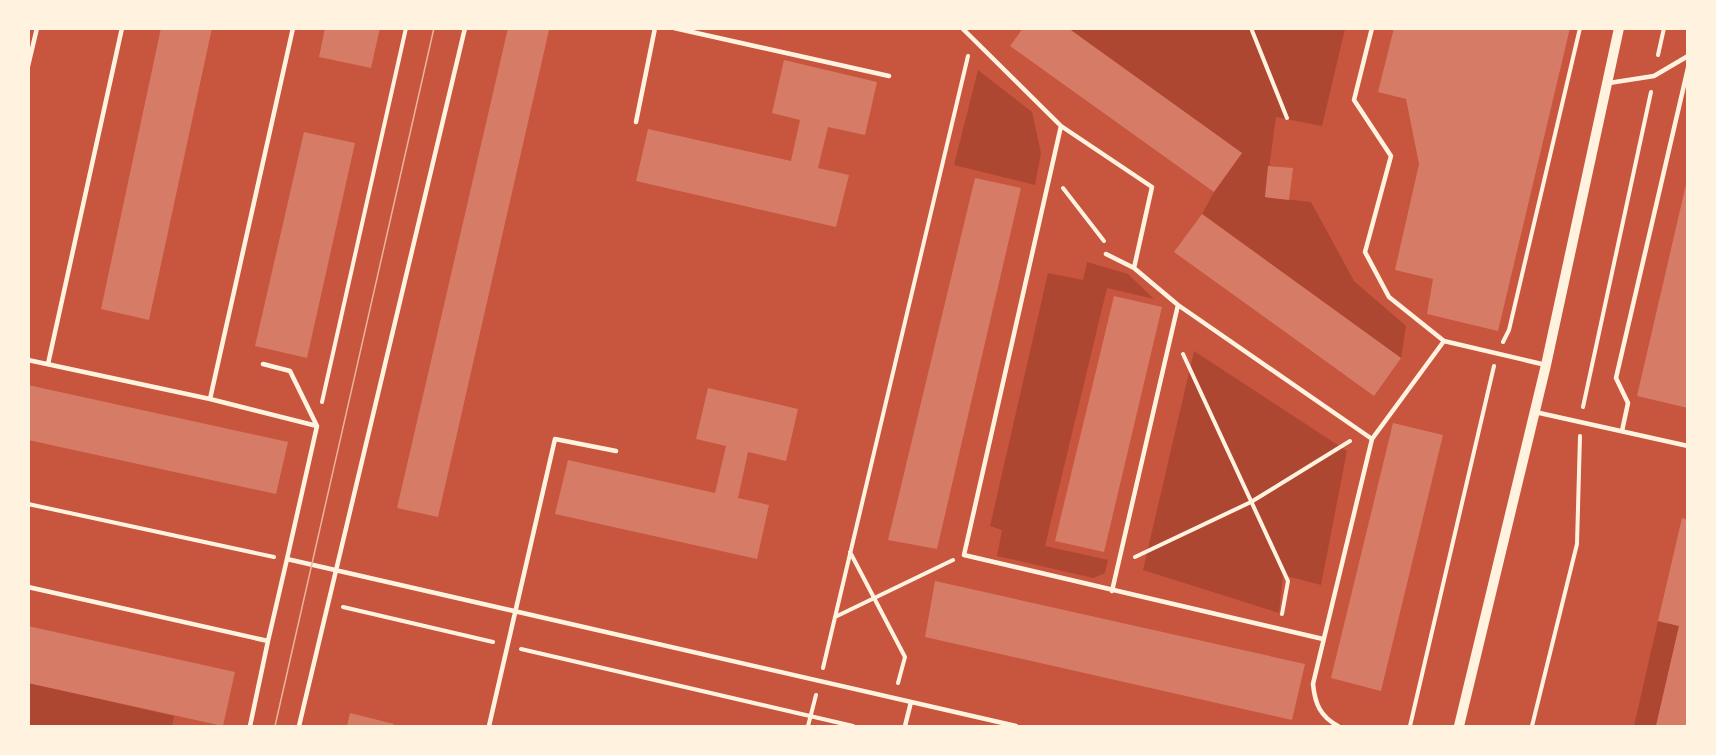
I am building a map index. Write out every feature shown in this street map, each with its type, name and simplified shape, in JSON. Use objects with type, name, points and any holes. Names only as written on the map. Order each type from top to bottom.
[{"type":"street","points":[[1459,726],[1546,365],[1618,28]]},
{"type":"lane","points":[[28,66],[37,28]]},
{"type":"lane","points":[[48,364],[122,28]]},
{"type":"lane","points":[[210,399],[293,28]]},
{"type":"lane","points":[[299,726],[465,28]]},
{"type":"lane","points":[[636,122],[655,28]]},
{"type":"lane","points":[[674,28],[889,76]]},
{"type":"lane","points":[[1372,28],[1354,100],[1391,156],[1365,252],[1389,297],[1444,340],[1546,365]]},
{"type":"lane","points":[[963,29],[1061,126],[1152,187],[1134,268]]},
{"type":"lane","points":[[1606,83],[1654,76],[1688,56]]},
{"type":"lane","points":[[1622,431],[1628,403],[1616,378],[1688,68]]},
{"type":"lane","points":[[1061,126],[964,555],[1323,639]]},
{"type":"lane","points":[[1106,254],[1134,268],[1178,305],[1372,439]]},
{"type":"lane","points":[[1112,591],[1178,305]]},
{"type":"lane","points":[[1338,726],[1325,718],[1315,701],[1313,684],[1323,639],[1337,593],[1372,439],[1444,340]]},
{"type":"lane","points":[[28,360],[210,399],[317,426]]},
{"type":"lane","points":[[250,726],[317,426],[290,371],[263,364]]},
{"type":"lane","points":[[1534,411],[1688,446]]},
{"type":"lane","points":[[489,726],[555,439],[616,451]]},
{"type":"lane","points":[[287,559],[1016,726]]},
{"type":"lane","points":[[28,587],[268,641]]},
{"type":"lane","points":[[905,726],[911,702]]},
{"type":"path","points":[[317,426],[406,28]]},
{"type":"path","points":[[1251,28],[1287,118]]},
{"type":"path","points":[[1410,726],[1497,352],[1509,330],[1580,28]]},
{"type":"path","points":[[1532,726],[1577,544],[1580,422],[1664,28]]},
{"type":"path","points":[[808,726],[972,39]]},
{"type":"path","points":[[1050,173],[1120,261]]},
{"type":"path","points":[[1172,330],[1287,581],[1280,630]]},
{"type":"path","points":[[1118,565],[1251,502],[1364,432]]},
{"type":"path","points":[[28,504],[287,559]]},
{"type":"path","points":[[850,552],[876,597],[905,657],[893,699]]},
{"type":"path","points":[[835,617],[964,555]]},
{"type":"path","points":[[327,604],[853,726]]},
{"type":"shaded area","points":[[1068,29],[1345,29],[1322,126],[1276,117],[1265,197],[1311,202],[1354,281],[1406,326],[1401,358],[1202,214],[1214,192]]},
{"type":"shaded area","points":[[978,70],[1032,112],[1041,153],[1035,185],[954,165]]},
{"type":"shaded area","points":[[1087,262],[1128,274],[1154,299],[1107,288],[1045,546],[1108,560],[1105,573],[1093,578],[997,556],[1002,530],[990,526],[1048,273],[1083,280]]},
{"type":"shaded area","points":[[1194,351],[1347,451],[1321,585],[1283,575],[1279,613],[1143,570]]},
{"type":"shaded area","points":[[1658,621],[1679,626],[1656,726],[1634,726]]},
{"type":"shaded area","points":[[29,683],[174,716],[172,726],[29,726]]},
{"type":"building","points":[[161,28],[212,28],[149,320],[101,309]]},
{"type":"building","points":[[325,28],[380,28],[371,68],[319,57]]},
{"type":"building","points":[[508,28],[549,30],[438,517],[397,508]]},
{"type":"building","points":[[1023,28],[1068,28],[1242,153],[1214,192],[1010,46]]},
{"type":"building","points":[[1394,28],[1570,28],[1498,331],[1427,314],[1433,279],[1395,270],[1419,164],[1406,99],[1378,92]]},
{"type":"building","points":[[784,60],[877,82],[865,135],[828,127],[818,168],[849,175],[836,227],[636,181],[648,129],[791,161],[800,120],[772,113]]},
{"type":"building","points":[[304,132],[355,143],[307,358],[255,346]]},
{"type":"building","points":[[1268,166],[1293,168],[1289,200],[1265,197]]},
{"type":"building","points":[[975,178],[1021,188],[937,549],[888,540]]},
{"type":"building","points":[[1688,180],[1688,408],[1637,396]]},
{"type":"building","points":[[1202,214],[1401,358],[1374,396],[1174,252]]},
{"type":"building","points":[[1114,296],[1162,307],[1104,552],[1055,541]]},
{"type":"building","points":[[28,385],[288,442],[276,494],[28,440]]},
{"type":"building","points":[[708,388],[798,409],[786,461],[748,452],[738,498],[769,505],[757,559],[555,514],[568,460],[715,493],[726,446],[696,439]]},
{"type":"building","points":[[1393,423],[1443,435],[1381,691],[1331,678]]},
{"type":"building","points":[[1682,518],[1688,520],[1688,726],[1656,726],[1679,626],[1658,621]]},
{"type":"building","points":[[935,581],[1305,664],[1292,720],[925,637]]},
{"type":"building","points":[[28,626],[235,672],[223,726],[28,683]]},
{"type":"building","points":[[350,713],[394,724],[393,726],[347,726]]},
{"type":"tram line","points":[[275,726],[434,28]]}]
